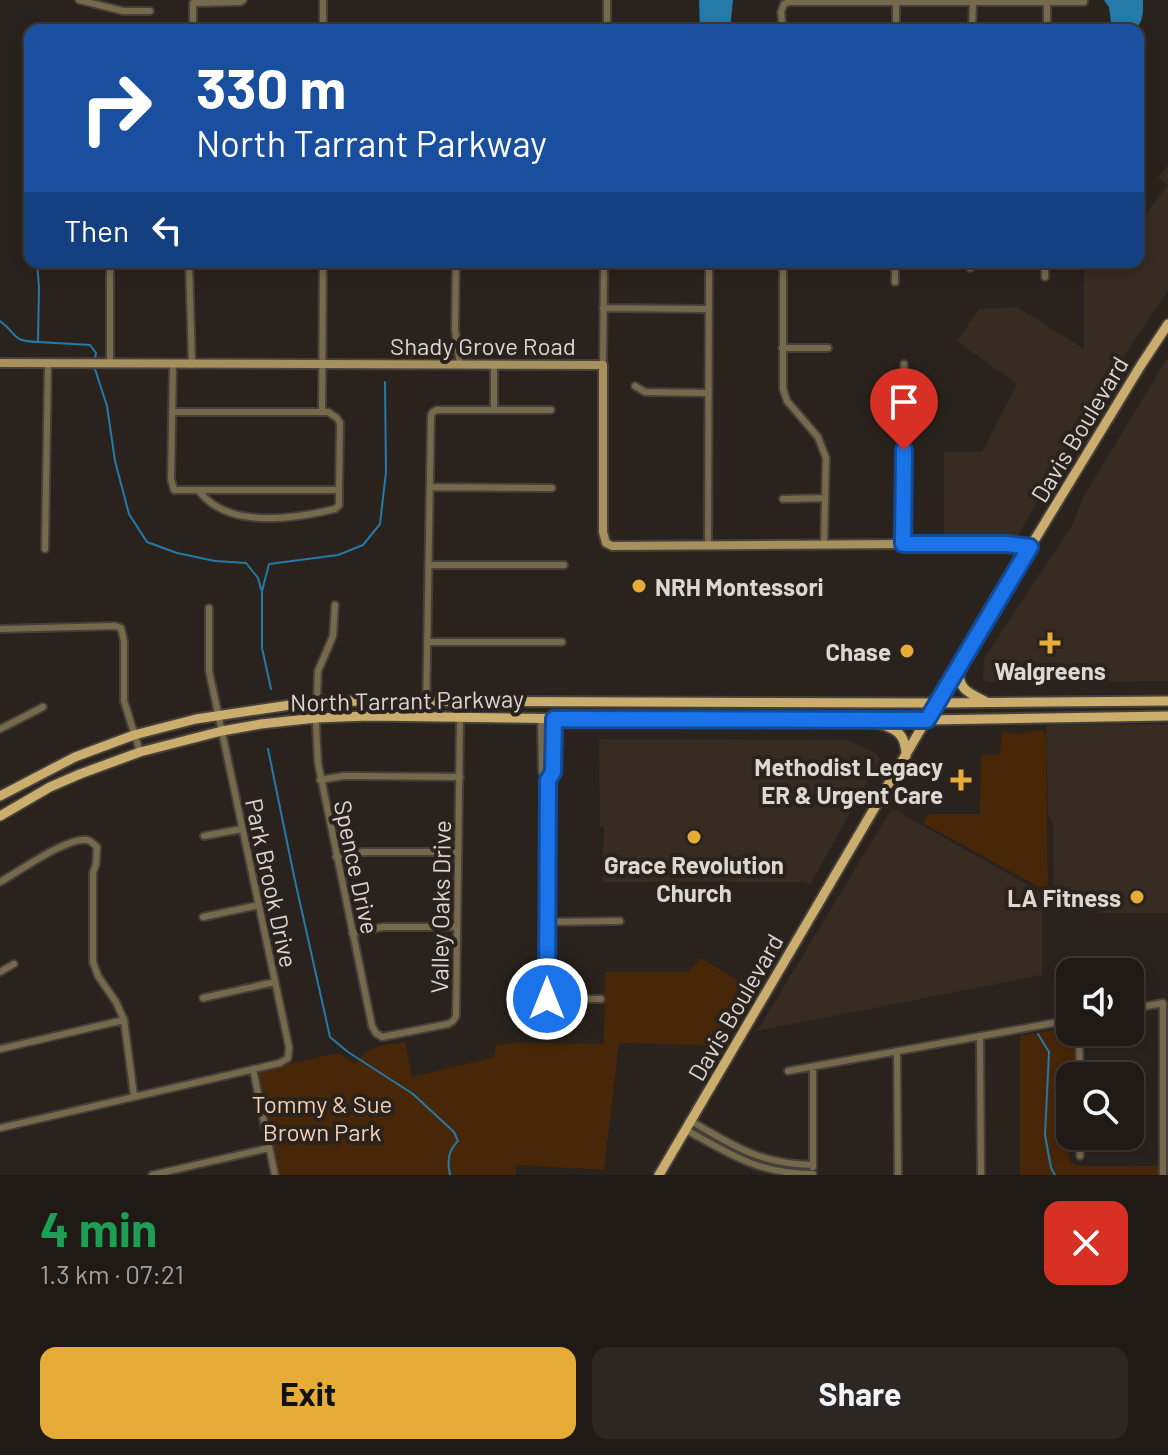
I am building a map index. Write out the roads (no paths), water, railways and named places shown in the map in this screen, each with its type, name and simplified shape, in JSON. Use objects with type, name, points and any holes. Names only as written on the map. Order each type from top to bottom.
[{"type":"main road","name":"Davis Boulevard","points":[[659,1175],[959,664],[1168,324]]},
{"type":"main road","points":[[959,664],[959,681],[967,693],[988,702]]},
{"type":"main road","name":"North Tarrant Parkway","points":[[0,796],[75,757],[134,735],[196,719],[317,701],[1168,701]]},
{"type":"main road","points":[[460,717],[461,712],[471,706],[494,706],[518,701]]},
{"type":"main road","points":[[663,702],[663,720]]},
{"type":"main road","name":"North Tarrant Parkway","points":[[0,816],[50,787],[140,752],[222,731],[316,718],[927,720],[1168,716]]},
{"type":"main road","points":[[866,720],[896,729],[903,738],[906,756]]},
{"type":"street","points":[[79,0],[123,11],[150,11]]},
{"type":"street","points":[[193,24],[193,3],[243,0]]},
{"type":"street","points":[[323,0],[323,24]]},
{"type":"street","points":[[607,0],[607,24]]},
{"type":"street","points":[[782,24],[781,12],[784,4],[789,2],[1084,2]]},
{"type":"street","points":[[896,2],[896,24]]},
{"type":"street","points":[[972,24],[973,2]]},
{"type":"street","points":[[1047,2],[1047,24]]},
{"type":"street","points":[[110,268],[110,364]]},
{"type":"street","points":[[189,268],[192,365]]},
{"type":"street","points":[[322,412],[323,268]]},
{"type":"street","points":[[456,268],[455,329],[460,365]]},
{"type":"street","points":[[603,365],[604,268]]},
{"type":"street","points":[[708,546],[709,268]]},
{"type":"street","points":[[783,268],[782,376],[787,401],[818,437],[826,458],[824,545]]},
{"type":"street","points":[[895,268],[895,282]]},
{"type":"street","points":[[1045,268],[1045,277]]},
{"type":"street","points":[[603,308],[708,309]]},
{"type":"street","points":[[782,348],[828,348]]},
{"type":"street","name":"Shady Grove Road","points":[[0,363],[603,365],[604,538],[612,546],[1008,544],[1030,547]]},
{"type":"street","points":[[45,549],[48,363]]},
{"type":"street","points":[[903,544],[904,364]]},
{"type":"street","points":[[173,365],[171,484],[174,490],[339,490]]},
{"type":"street","points":[[494,366],[494,410]]},
{"type":"street","points":[[635,386],[645,392],[708,393]]},
{"type":"street","points":[[426,717],[430,419],[437,410],[551,410]]},
{"type":"street","points":[[172,412],[322,412],[332,414],[340,423],[339,505],[335,509],[300,516],[237,516],[206,500],[199,491]]},
{"type":"street","points":[[430,487],[552,488]]},
{"type":"street","points":[[783,499],[824,498]]},
{"type":"street","points":[[429,565],[564,565]]},
{"type":"street","name":"Spence Drive","points":[[335,605],[333,636],[318,671],[316,718],[320,780],[372,1026],[379,1036]]},
{"type":"street","name":"Park Brook Drive","points":[[209,608],[209,671],[289,1047],[288,1058],[280,1063],[253,1069]]},
{"type":"street","points":[[0,629],[121,628],[124,641],[124,701],[140,752]]},
{"type":"street","points":[[428,642],[562,642]]},
{"type":"street","points":[[2,725],[43,707]]},
{"type":"street","name":"Valley Oaks Drive","points":[[379,1036],[386,1038],[453,1021],[456,1016],[460,717]]},
{"type":"street","points":[[541,718],[542,772],[548,780]]},
{"type":"street","points":[[554,719],[553,772],[548,780],[547,999],[601,999]]},
{"type":"street","points":[[542,755],[553,755]]},
{"type":"street","points":[[320,780],[343,776],[460,777]]},
{"type":"street","points":[[204,836],[242,829]]},
{"type":"street","points":[[0,882],[74,841],[87,840],[97,847],[93,873],[93,962],[124,1020],[134,1096]]},
{"type":"street","points":[[336,857],[363,852],[458,852]]},
{"type":"street","points":[[203,917],[259,905]]},
{"type":"street","points":[[548,922],[620,921]]},
{"type":"street","points":[[352,933],[383,927],[457,927]]},
{"type":"street","points":[[0,972],[14,964]]},
{"type":"street","points":[[203,998],[275,982]]},
{"type":"street","points":[[1144,1006],[1163,1003],[1163,1175]]},
{"type":"street","points":[[0,1049],[124,1020]]},
{"type":"street","points":[[788,1071],[1056,1022]]},
{"type":"street","points":[[980,1036],[981,1175]]},
{"type":"street","points":[[897,1052],[898,1175]]},
{"type":"street","points":[[688,1126],[751,1165],[813,1175],[813,1067]]},
{"type":"street","points":[[0,1128],[253,1069],[275,1175]]},
{"type":"street","points":[[688,1126],[758,1157],[813,1165]]},
{"type":"street","points":[[152,1175],[269,1148]]},
{"type":"street","points":[[1080,1150],[1080,1156]]},
{"type":"water","points":[[699,0],[733,0],[731,24],[700,24]]},
{"type":"water","points":[[1104,0],[1143,0],[1140,24],[1111,24],[1109,7]]},
{"type":"waterway","points":[[37,268],[38,342],[90,345],[96,353],[95,358]]},
{"type":"waterway","points":[[0,321],[19,339],[38,342]]},
{"type":"waterway","points":[[95,369],[107,406],[115,461],[129,514],[147,542],[177,553],[215,561],[246,563],[258,578],[261,589]]},
{"type":"waterway","points":[[271,689],[262,648],[262,591],[269,564],[338,555],[363,545],[380,524],[386,472],[385,382]]},
{"type":"waterway","points":[[268,749],[330,1037],[413,1094],[454,1132],[458,1141],[449,1156],[450,1175]]},
{"type":"waterway","points":[[1038,1034],[1049,1052],[1045,1135],[1055,1175]]},
{"type":"place","name":"NRH Montessori","points":[[639,586]]},
{"type":"place","name":"Walgreens","points":[[1050,643]]},
{"type":"place","name":"Chase","points":[[907,651]]},
{"type":"place","name":"Methodist Legacy ER & Urgent Care","points":[[961,780]]},
{"type":"place","name":"Grace Revolution Church","points":[[694,837]]},
{"type":"place","name":"LA Fitness","points":[[1137,897]]},
{"type":"park label","name":"Tommy & Sue Brown Park","points":[[322,1117]]}]
